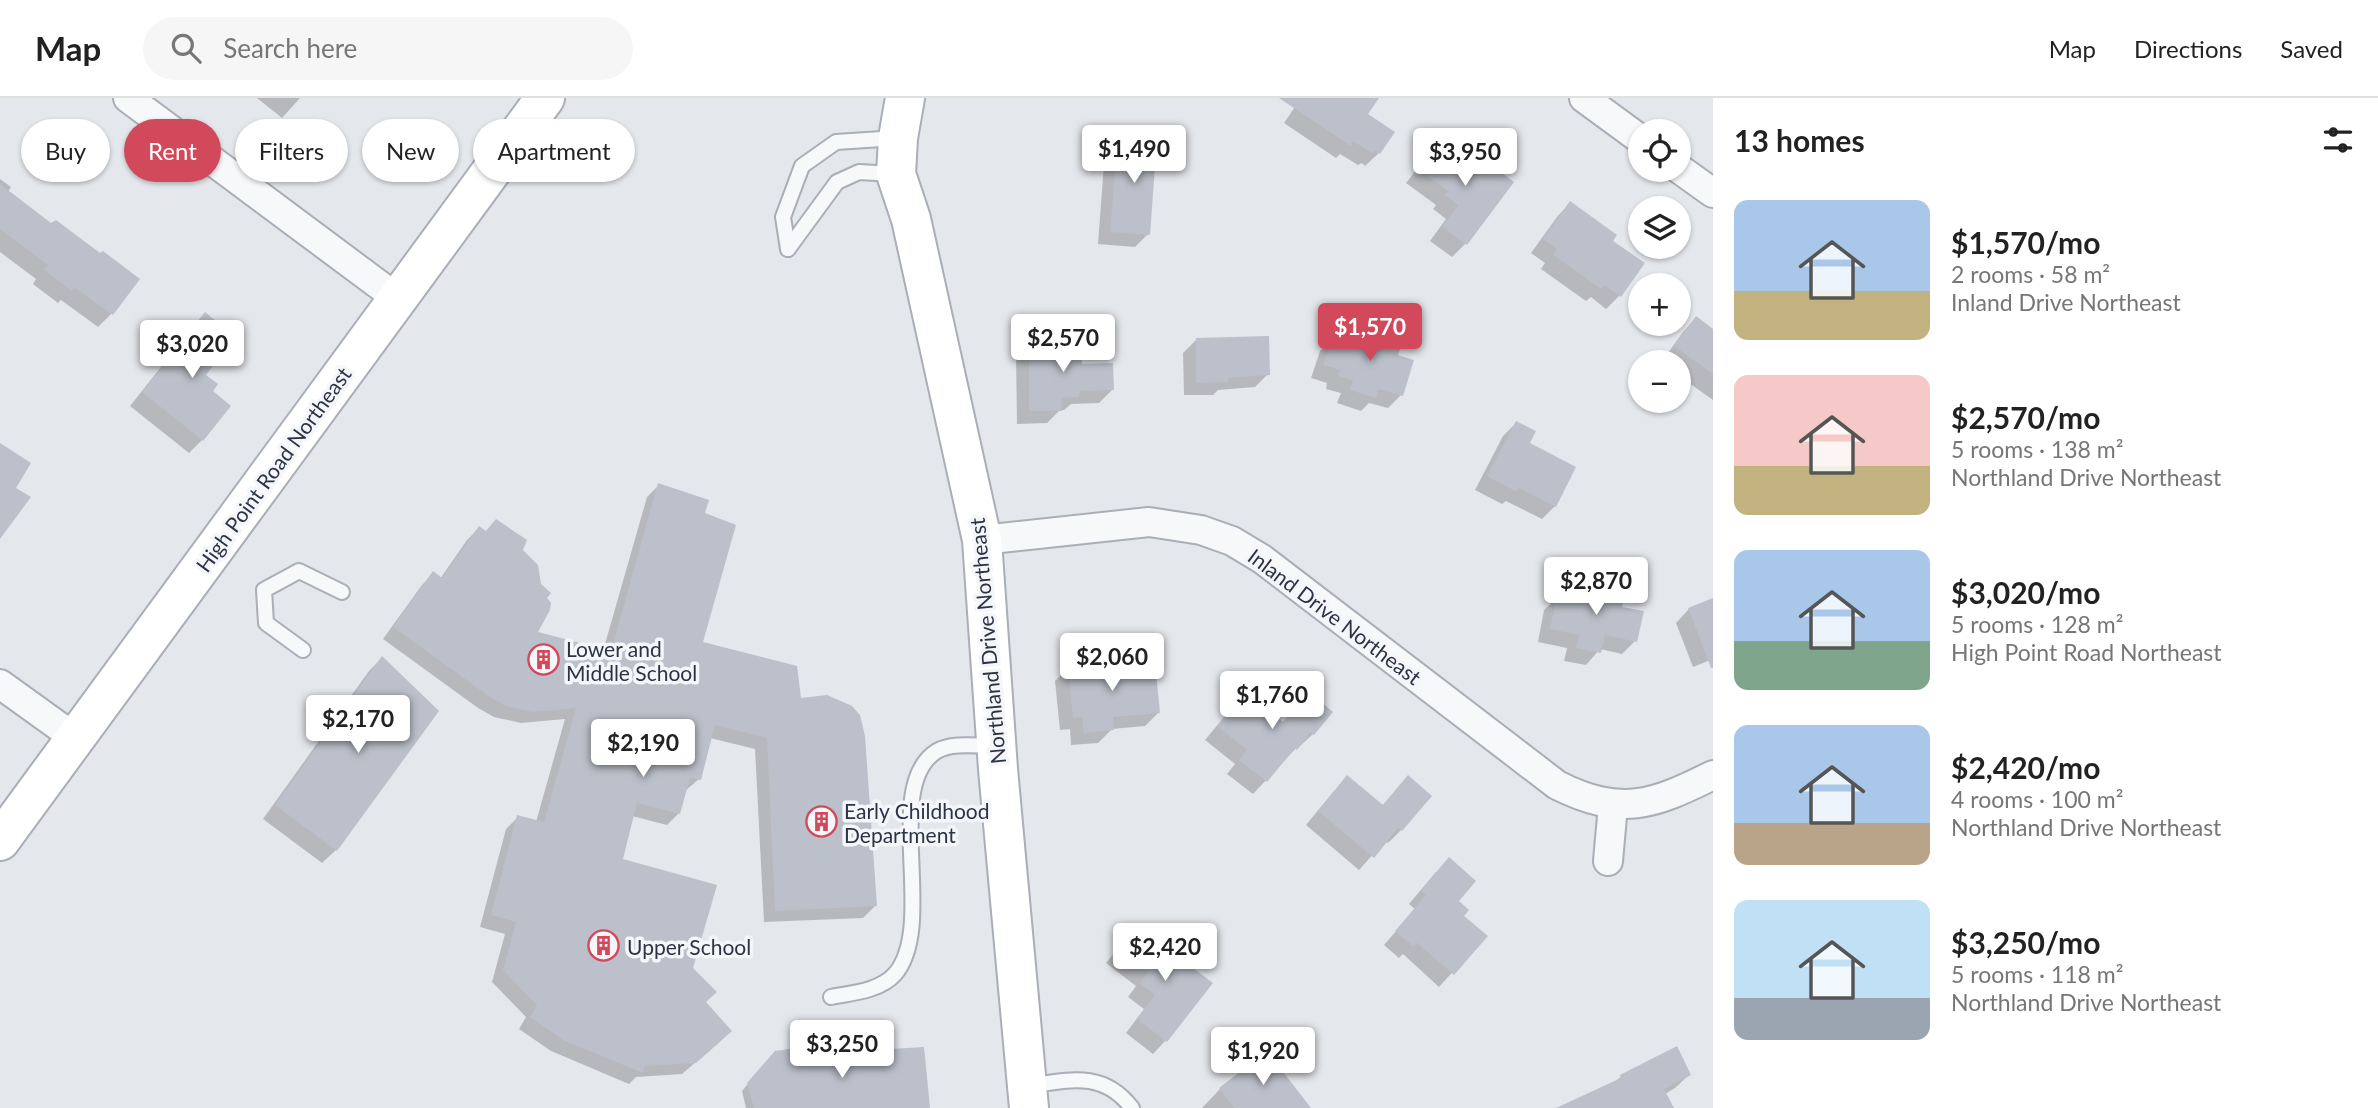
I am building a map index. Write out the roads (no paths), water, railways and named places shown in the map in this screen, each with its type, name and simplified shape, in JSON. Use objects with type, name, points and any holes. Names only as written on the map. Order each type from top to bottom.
[{"type":"street","points":[[128,98],[398,299]]},
{"type":"street","name":"High Point Road Northeast","points":[[0,841],[545,98]]},
{"type":"street","name":"Northland Drive Northeast","points":[[905,98],[897,156],[982,540],[996,746],[1028,1097]]},
{"type":"street","points":[[1584,98],[1628,130]]},
{"type":"street","points":[[1691,177],[1713,193]]},
{"type":"street","name":"Inland Drive Northeast","points":[[982,540],[1149,522],[1201,530],[1231,541],[1262,559],[1558,785],[1584,799],[1613,805],[1644,803],[1672,795],[1713,775]]},
{"type":"street","points":[[0,684],[75,738]]},
{"type":"street","points":[[1608,861],[1613,805]]},
{"type":"lane","points":[[836,142],[897,156],[837,183],[788,249],[783,217],[802,166],[836,142]]},
{"type":"lane","points":[[303,650],[266,623],[264,590],[299,571],[342,592]]},
{"type":"lane","points":[[831,997],[873,989],[894,975],[909,948],[912,907],[910,822],[914,790],[923,763],[938,750],[960,746],[996,746]]},
{"type":"lane","points":[[1028,1097],[1084,1079],[1101,1083],[1118,1093],[1132,1108]]},
{"type":"place","name":"Lower and Middle School","points":[[543,660]]},
{"type":"place","name":"Early Childhood Department","points":[[821,822]]},
{"type":"place","name":"Upper School","points":[[604,946]]}]
